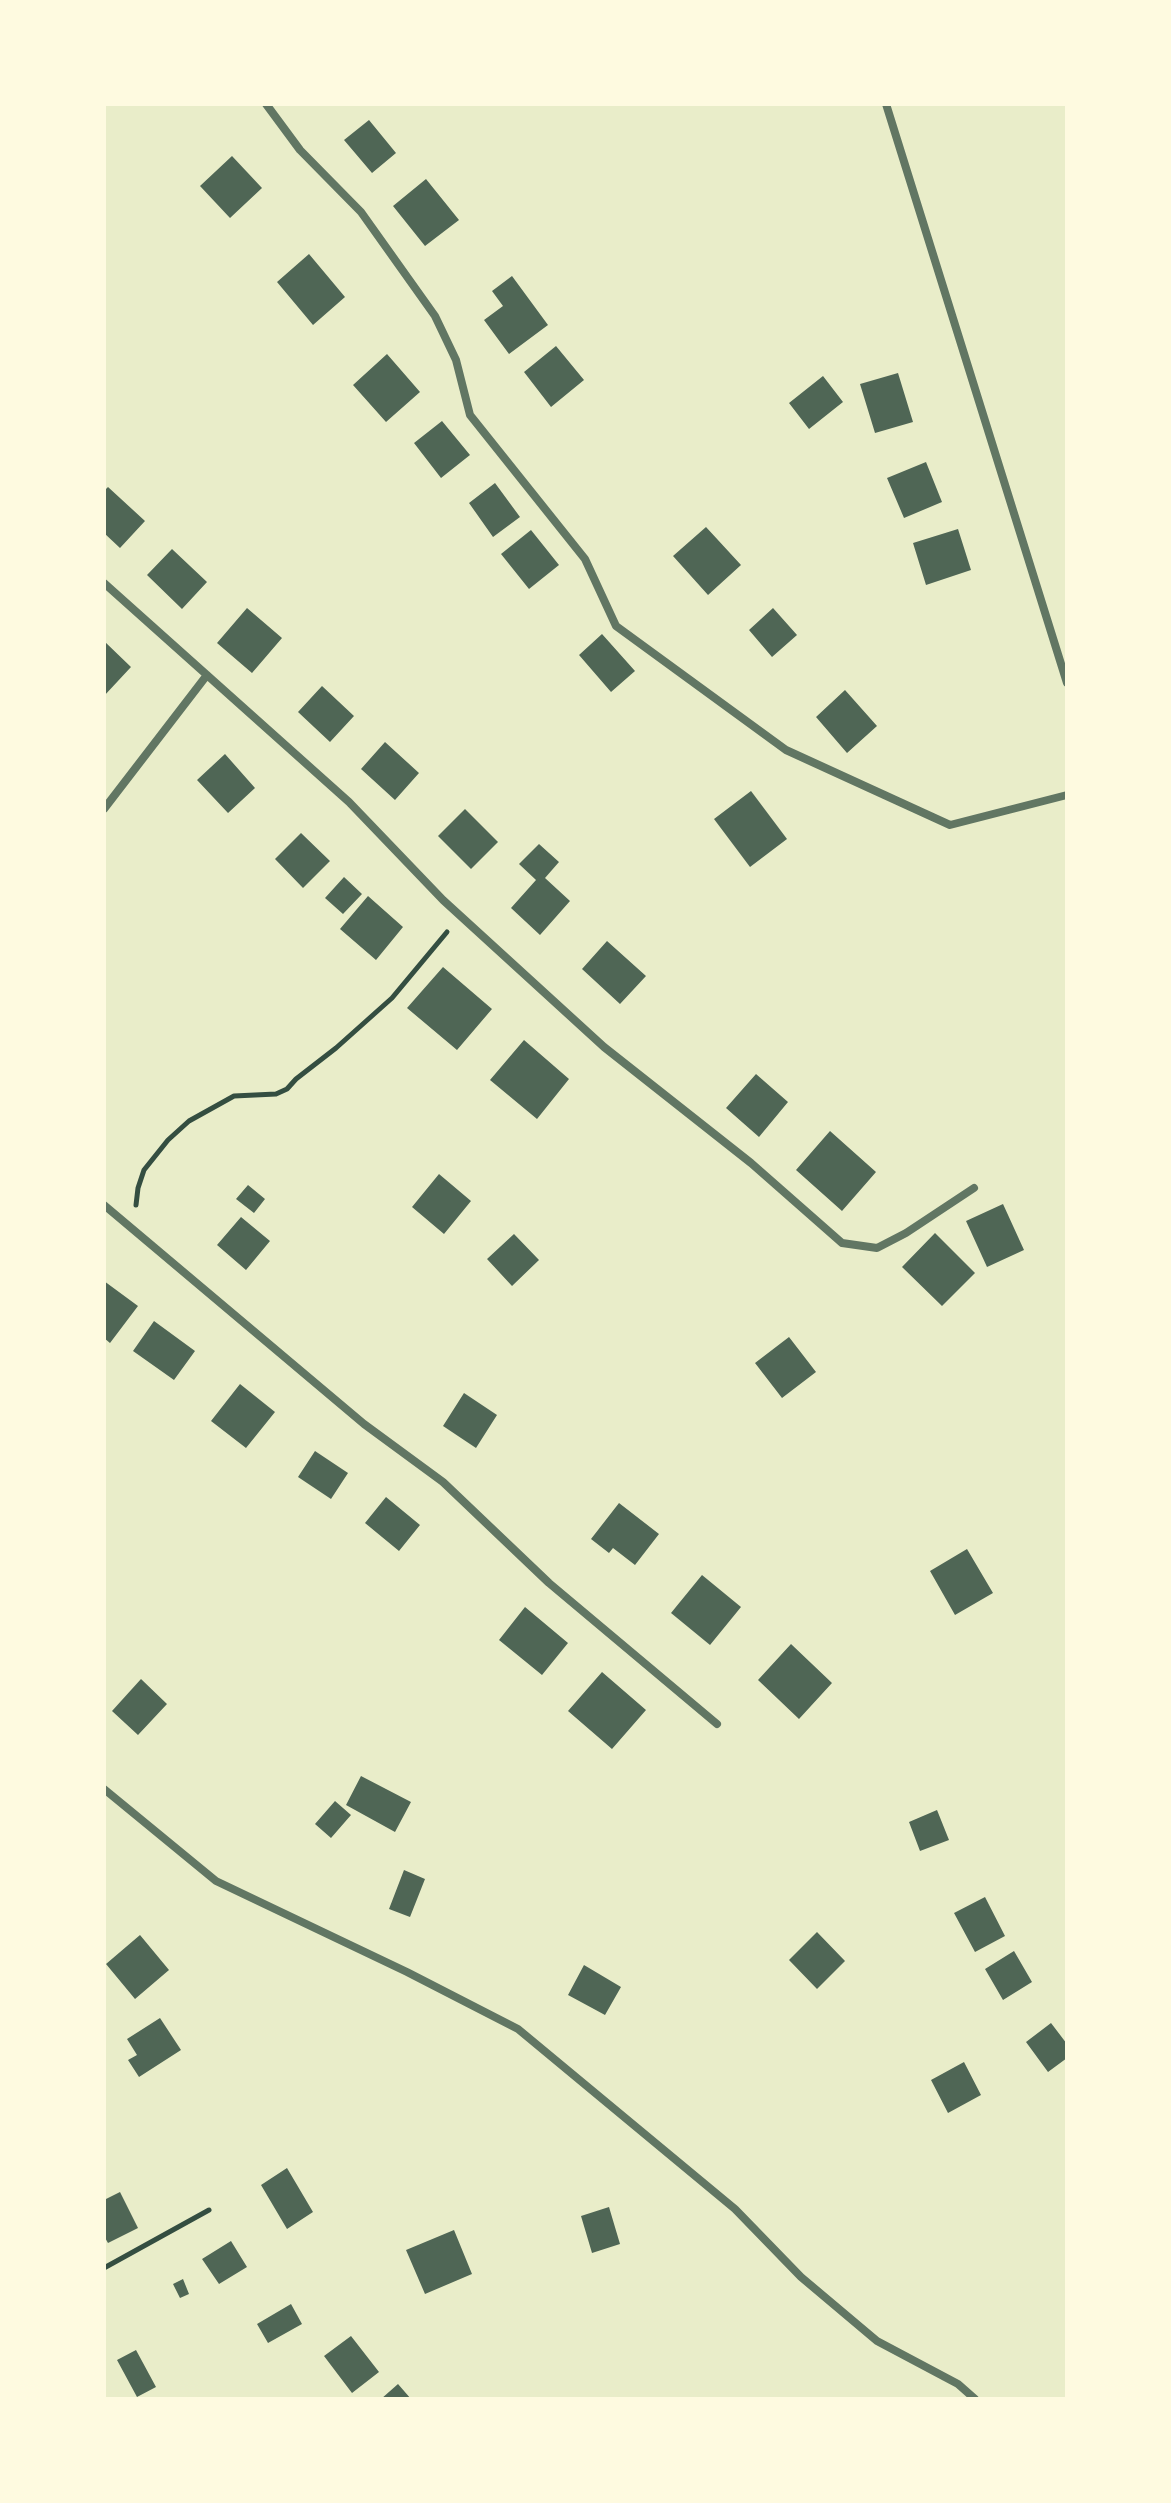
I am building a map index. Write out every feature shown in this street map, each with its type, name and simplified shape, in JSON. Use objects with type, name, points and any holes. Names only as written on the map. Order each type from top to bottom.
[{"type":"street","points":[[266,104],[300,150],[361,212],[435,316],[456,360],[470,415],[585,559],[616,626],[786,750],[950,825],[1067,795]]},
{"type":"street","points":[[886,104],[1067,683]]},
{"type":"street","points":[[104,583],[349,802],[461,916],[604,1047],[751,1163],[842,1243],[877,1248],[906,1233],[974,1188]]},
{"type":"street","points":[[104,809],[207,675]]},
{"type":"street","points":[[104,1205],[364,1424],[443,1482],[549,1583],[717,1724]]},
{"type":"street","points":[[104,1789],[216,1881],[518,2029],[735,2209],[801,2277],[877,2341],[958,2384],[975,2399]]},
{"type":"path","points":[[134,1230],[138,1188],[144,1170],[168,1140],[189,1121],[234,1096],[276,1094],[287,1089],[392,998],[461,916]]},
{"type":"path","points":[[104,2268],[209,2210]]},
{"type":"building","points":[[369,120],[396,153],[372,173],[344,140]]},
{"type":"building","points":[[232,156],[262,188],[230,218],[200,186]]},
{"type":"building","points":[[426,179],[459,220],[425,246],[393,206]]},
{"type":"building","points":[[309,254],[345,297],[313,325],[277,282]]},
{"type":"building","points":[[512,276],[548,325],[509,354],[484,320],[503,306],[492,291]]},
{"type":"building","points":[[556,346],[584,380],[551,407],[524,372]]},
{"type":"building","points":[[387,354],[420,392],[386,422],[353,385]]},
{"type":"building","points":[[898,373],[913,422],[875,433],[860,384]]},
{"type":"building","points":[[823,376],[843,402],[809,429],[789,403]]},
{"type":"building","points":[[442,421],[470,455],[441,478],[414,443]]},
{"type":"building","points":[[926,462],[942,502],[904,518],[887,478]]},
{"type":"building","points":[[495,483],[520,517],[493,537],[469,503]]},
{"type":"building","points":[[108,487],[145,521],[120,548],[104,533],[104,491]]},
{"type":"building","points":[[706,527],[741,565],[708,595],[673,556]]},
{"type":"building","points":[[958,529],[971,570],[926,585],[913,543]]},
{"type":"building","points":[[531,530],[559,565],[529,589],[501,554]]},
{"type":"building","points":[[172,549],[207,582],[182,609],[147,575]]},
{"type":"building","points":[[247,608],[282,638],[252,673],[217,643]]},
{"type":"building","points":[[773,608],[797,635],[772,657],[749,630]]},
{"type":"building","points":[[602,634],[635,671],[611,692],[579,655]]},
{"type":"building","points":[[104,641],[131,667],[104,696]]},
{"type":"building","points":[[322,686],[354,716],[330,742],[298,712]]},
{"type":"building","points":[[845,690],[877,726],[847,753],[816,717]]},
{"type":"building","points":[[385,742],[419,773],[395,800],[361,769]]},
{"type":"building","points":[[225,754],[255,788],[228,813],[197,780]]},
{"type":"building","points":[[751,791],[787,839],[750,867],[714,819]]},
{"type":"building","points":[[465,809],[498,842],[471,869],[438,836]]},
{"type":"building","points":[[301,833],[330,861],[303,888],[275,859]]},
{"type":"building","points":[[539,844],[559,862],[545,878],[570,901],[540,935],[511,908],[536,880],[519,864]]},
{"type":"building","points":[[344,877],[362,894],[343,914],[325,898]]},
{"type":"building","points":[[368,896],[403,927],[376,960],[340,929]]},
{"type":"building","points":[[607,941],[646,976],[620,1004],[582,969]]},
{"type":"building","points":[[443,967],[492,1009],[457,1050],[407,1008]]},
{"type":"building","points":[[524,1040],[569,1079],[537,1119],[490,1080]]},
{"type":"building","points":[[756,1074],[788,1102],[759,1137],[726,1108]]},
{"type":"building","points":[[830,1131],[876,1172],[842,1211],[796,1170]]},
{"type":"building","points":[[439,1174],[471,1201],[444,1234],[412,1207]]},
{"type":"building","points":[[248,1185],[265,1199],[254,1213],[236,1199]]},
{"type":"building","points":[[1003,1204],[1024,1250],[987,1267],[966,1221]]},
{"type":"building","points":[[241,1217],[270,1241],[246,1270],[217,1245]]},
{"type":"building","points":[[935,1233],[975,1273],[942,1306],[902,1267]]},
{"type":"building","points":[[514,1234],[539,1260],[512,1286],[487,1259]]},
{"type":"building","points":[[104,1281],[138,1306],[110,1343],[104,1338]]},
{"type":"building","points":[[154,1321],[195,1351],[174,1380],[133,1351]]},
{"type":"building","points":[[789,1337],[816,1372],[782,1398],[755,1363]]},
{"type":"building","points":[[240,1384],[275,1412],[246,1448],[211,1421]]},
{"type":"building","points":[[464,1393],[497,1415],[476,1448],[443,1426]]},
{"type":"building","points":[[315,1451],[348,1473],[331,1499],[298,1477]]},
{"type":"building","points":[[386,1497],[420,1525],[399,1551],[365,1523]]},
{"type":"building","points":[[619,1503],[659,1534],[635,1565],[613,1548],[609,1553],[591,1539]]},
{"type":"building","points":[[967,1549],[993,1593],[955,1615],[930,1571]]},
{"type":"building","points":[[702,1575],[741,1607],[710,1645],[671,1613]]},
{"type":"building","points":[[525,1607],[568,1643],[542,1675],[499,1640]]},
{"type":"building","points":[[791,1644],[832,1683],[799,1719],[758,1680]]},
{"type":"building","points":[[602,1672],[646,1710],[612,1749],[568,1711]]},
{"type":"building","points":[[141,1679],[167,1704],[138,1735],[112,1711]]},
{"type":"building","points":[[361,1776],[411,1802],[395,1832],[346,1805]]},
{"type":"building","points":[[335,1801],[351,1815],[331,1838],[315,1824]]},
{"type":"building","points":[[937,1810],[949,1840],[920,1851],[909,1822]]},
{"type":"building","points":[[404,1870],[425,1879],[410,1917],[389,1909]]},
{"type":"building","points":[[985,1897],[1005,1936],[975,1952],[954,1913]]},
{"type":"building","points":[[817,1932],[845,1961],[817,1989],[789,1960]]},
{"type":"building","points":[[140,1935],[169,1970],[135,1999],[106,1964]]},
{"type":"building","points":[[1014,1951],[1032,1982],[1003,2000],[985,1969]]},
{"type":"building","points":[[584,1965],[621,1987],[605,2015],[568,1995]]},
{"type":"building","points":[[160,2018],[181,2050],[139,2077],[128,2060],[137,2055],[127,2039]]},
{"type":"building","points":[[1051,2023],[1067,2044],[1067,2058],[1048,2072],[1026,2042]]},
{"type":"building","points":[[964,2062],[981,2095],[948,2113],[931,2080]]},
{"type":"building","points":[[287,2168],[313,2212],[287,2229],[261,2185]]},
{"type":"building","points":[[120,2192],[138,2228],[108,2243],[104,2236],[104,2200]]},
{"type":"building","points":[[609,2207],[620,2244],[592,2253],[581,2216]]},
{"type":"building","points":[[454,2230],[472,2274],[425,2294],[406,2250]]},
{"type":"building","points":[[231,2241],[247,2267],[219,2284],[202,2259]]},
{"type":"building","points":[[183,2279],[189,2294],[180,2298],[173,2284]]},
{"type":"building","points":[[291,2304],[302,2324],[268,2343],[257,2324]]},
{"type":"building","points":[[351,2336],[379,2372],[352,2393],[324,2356]]},
{"type":"building","points":[[136,2350],[156,2387],[137,2397],[117,2360]]},
{"type":"building","points":[[398,2384],[411,2399],[381,2399]]}]
